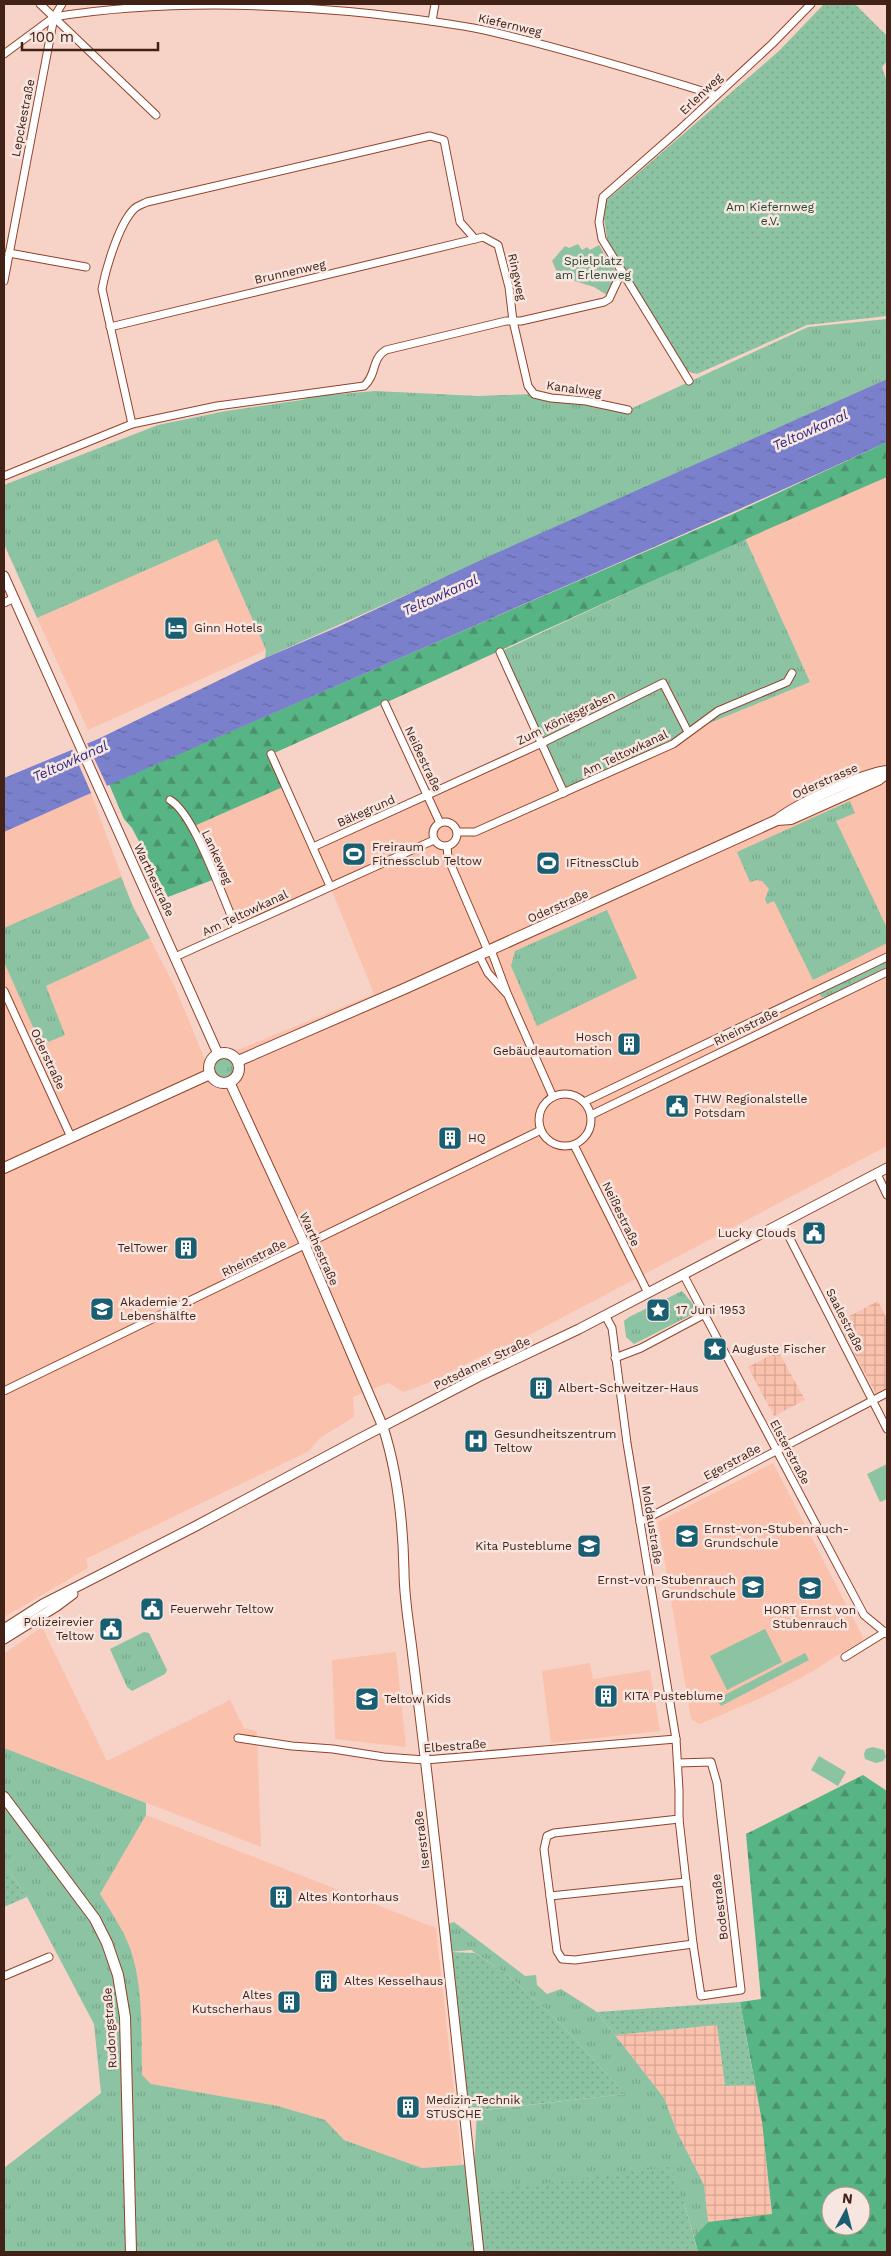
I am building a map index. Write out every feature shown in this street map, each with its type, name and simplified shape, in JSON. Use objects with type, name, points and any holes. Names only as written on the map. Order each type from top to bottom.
[{"type":"main road","name":"Oderstraße","points":[[238,1061],[486,952],[777,820],[791,819],[878,780],[887,772]]},
{"type":"main road","points":[[228,1053],[238,1061],[240,1072],[235,1080],[230,1083],[221,1084],[210,1074],[209,1065],[218,1054],[228,1053]]},
{"type":"main road","points":[[4,1168],[210,1074]]},
{"type":"main road","name":"Rudongstraße","points":[[4,1798],[95,1919],[107,1943],[118,1975],[124,2018],[131,2252]]},
{"type":"street","points":[[40,4],[156,115]]},
{"type":"street","points":[[4,54],[54,17],[62,4]]},
{"type":"street","points":[[432,21],[435,4]]},
{"type":"street","name":"Erlenweg","points":[[622,271],[602,239],[599,222],[603,196],[678,132],[715,95],[772,44],[811,4]]},
{"type":"street","name":"Kiefernweg","points":[[54,17],[86,12],[152,7],[241,5],[338,10],[432,21],[539,43],[715,95]]},
{"type":"street","name":"Lepckestraße","points":[[4,281],[54,17]]},
{"type":"street","points":[[132,424],[102,289],[106,266],[126,220],[134,208],[148,202],[430,136],[444,140],[460,222],[475,239]]},
{"type":"street","name":"Ringweg","points":[[475,239],[483,237],[498,245],[509,287],[513,321]]},
{"type":"street","name":"Brunnenweg","points":[[110,327],[475,239]]},
{"type":"street","points":[[9,253],[86,268]]},
{"type":"street","points":[[4,476],[132,424],[217,406],[364,386],[371,380],[375,360],[379,354],[386,350],[604,302],[609,299],[622,271]]},
{"type":"street","points":[[622,271],[689,381]]},
{"type":"street","name":"Kanalweg","points":[[513,321],[528,386],[534,394],[628,410]]},
{"type":"street","points":[[4,576],[14,598],[4,603]]},
{"type":"street","name":"Warthestraße","points":[[14,598],[218,1054]]},
{"type":"street","points":[[500,652],[564,793]]},
{"type":"street","name":"Am Teltowkanal","points":[[457,832],[475,832],[673,744],[718,711],[786,682],[792,673]]},
{"type":"street","name":"Zum Königsgraben","points":[[428,796],[542,743],[663,683],[688,732]]},
{"type":"street","name":"Neißestraße","points":[[385,704],[440,823]]},
{"type":"street","points":[[271,754],[330,886]]},
{"type":"street","name":"Bäkegrund","points":[[313,847],[428,796]]},
{"type":"street","name":"Lankeweg","points":[[170,800],[177,804],[192,827],[237,929]]},
{"type":"street","points":[[440,823],[451,824],[457,832],[456,840],[447,846],[440,845],[434,840],[433,832],[440,823]]},
{"type":"street","name":"Am Teltowkanal","points":[[175,957],[434,840]]},
{"type":"street","points":[[447,846],[448,858],[486,952],[507,993],[553,1097]]},
{"type":"street","points":[[486,952],[488,973],[507,993]]},
{"type":"street","name":"Rheinstraße","points":[[584,1102],[887,957]]},
{"type":"street","name":"Rheinstraße","points":[[591,1114],[887,972]]},
{"type":"street","name":"Oderstraße","points":[[4,991],[71,1137]]},
{"type":"street","points":[[806,996],[812,1008]]},
{"type":"street","points":[[684,1054],[690,1067]]},
{"type":"street","name":"Warthestraße","points":[[230,1083],[305,1245],[383,1427]]},
{"type":"street","points":[[566,1094],[579,1098],[584,1102],[591,1114],[590,1129],[586,1136],[574,1144],[563,1146],[552,1143],[541,1130],[539,1117],[540,1111],[548,1100],[566,1094]]},
{"type":"street","name":"Rheinstraße","points":[[4,1391],[541,1130]]},
{"type":"street","name":"Neißestraße","points":[[574,1144],[648,1293]]},
{"type":"street","name":"Potsdamer Straße","points":[[4,1629],[43,1604],[478,1377],[605,1316],[887,1168]]},
{"type":"street","points":[[877,1174],[887,1195]]},
{"type":"street","name":"Saalestraße","points":[[782,1223],[887,1429]]},
{"type":"street","name":"Elsterstraße","points":[[683,1274],[864,1615],[887,1633]]},
{"type":"street","points":[[615,1358],[641,1348],[705,1314]]},
{"type":"street","name":"Moldaustraße","points":[[605,1316],[612,1328],[640,1522],[676,1739]]},
{"type":"street","name":"Egerstraße","points":[[640,1522],[887,1393]]},
{"type":"street","name":"Iserstraße","points":[[383,1427],[391,1454],[402,1519],[405,1580],[480,2252]]},
{"type":"street","name":"Potsdamer Straße","points":[[4,1639],[57,1606],[88,1581]]},
{"type":"street","points":[[845,1657],[887,1633]]},
{"type":"street","name":"Elbestraße","points":[[238,1738],[292,1746],[334,1748],[384,1757],[425,1760],[676,1739]]},
{"type":"street","name":"Bodestraße","points":[[676,1739],[678,1819],[701,1996],[741,1990],[718,1783],[711,1762],[678,1763]]},
{"type":"street","points":[[678,1819],[554,1833],[547,1836],[544,1848],[558,1953],[562,1958],[575,1960],[693,1944]]},
{"type":"street","points":[[550,1896],[686,1882]]},
{"type":"street","points":[[4,1976],[49,1957]]},
{"type":"shaded area","points":[[887,477],[887,1146],[514,1343],[494,1350],[433,1381],[404,1392],[388,1383],[353,1397],[354,1417],[320,1438],[309,1451],[86,1559],[88,1568],[4,1617],[4,832],[91,793],[131,902],[175,987],[206,1062],[250,1045],[374,994],[330,886],[237,929],[192,827],[285,786],[313,847],[542,743],[688,732],[810,682],[745,538]]},
{"type":"shaded area","points":[[217,539],[266,650],[88,730],[37,618]]},
{"type":"shaded area","points":[[878,1301],[887,1319],[887,1388],[876,1394],[838,1322]]},
{"type":"shaded area","points":[[778,1351],[805,1400],[774,1416],[748,1367]]},
{"type":"shaded area","name":"Ernst-von-Stubenrauch Grundschule","points":[[773,1463],[864,1639],[803,1677],[763,1697],[700,1724],[691,1719],[658,1522]]},
{"type":"shaded area","points":[[42,1627],[107,1761],[230,1700],[244,1728],[257,1731],[261,1847],[4,1748],[4,1654]]},
{"type":"shaded area","name":"Teltow Kids","points":[[396,1652],[406,1747],[335,1739],[332,1660]]},
{"type":"shaded area","points":[[590,1663],[593,1679],[650,1670],[660,1731],[551,1743],[542,1671]]},
{"type":"shaded area","points":[[146,1815],[436,1928],[462,2165],[422,2168],[344,2140],[324,2120],[278,2106],[151,2084],[142,2075],[141,2010],[100,1894]]},
{"type":"shaded area","points":[[717,2025],[725,2086],[755,2085],[762,2122],[772,2215],[708,2222],[704,2185],[677,2132],[664,2098],[615,2035]]},
{"type":"green space","name":"Am Kiefernweg e.V.","points":[[824,4],[855,4],[887,36],[887,61],[882,67],[887,82],[887,316],[807,325],[697,374],[686,371],[608,244],[604,218],[606,201],[779,51]]},
{"type":"green space","name":"Spielplatz am Erlenweg","points":[[578,244],[582,250],[587,247],[590,250],[599,245],[617,273],[607,295],[594,287],[565,278],[557,272],[552,261],[565,246],[569,248]]},
{"type":"green space","points":[[887,319],[887,379],[265,658],[266,650],[217,539],[37,618],[4,544],[4,485],[158,425],[226,411],[302,400],[316,394],[329,395],[375,391],[478,396],[534,394],[628,410],[808,327]]},
{"type":"green space","points":[[887,442],[887,477],[656,579],[272,754],[285,786],[192,827],[215,879],[168,897],[132,828],[124,819],[109,784],[735,513]]},
{"type":"green space","points":[[745,538],[810,682],[688,732],[673,744],[564,793],[500,652]]},
{"type":"green space","points":[[850,801],[855,813],[836,821],[887,928],[887,943],[813,980],[774,901],[767,904],[765,899],[769,889],[762,881],[750,882],[737,852]]},
{"type":"green space","points":[[121,877],[134,909],[150,938],[46,986],[65,1035],[41,1045],[4,962],[4,928]]},
{"type":"green space","points":[[607,910],[637,978],[537,1026],[511,966],[515,951]]},
{"type":"green space","points":[[887,961],[887,967],[826,997],[821,997],[820,994],[824,991]]},
{"type":"green space","points":[[224,1057],[232,1060],[235,1068],[232,1076],[224,1079],[216,1076],[213,1068],[216,1060]]},
{"type":"green space","points":[[682,1291],[693,1304],[693,1314],[634,1344],[626,1337],[624,1321]]},
{"type":"green space","points":[[887,1464],[887,1499],[880,1502],[867,1474]]},
{"type":"green space","points":[[765,1629],[782,1662],[727,1690],[710,1656]]},
{"type":"green space","points":[[144,1632],[149,1633],[167,1670],[165,1674],[132,1691],[127,1687],[110,1649]]},
{"type":"green space","points":[[805,1653],[809,1660],[721,1706],[717,1699]]},
{"type":"green space","points":[[873,1747],[884,1750],[886,1757],[883,1761],[876,1763],[865,1759],[866,1749]]},
{"type":"green space","points":[[4,1748],[146,1803],[146,1815],[100,1894],[124,1934],[130,1948],[140,1995],[142,2075],[151,2084],[278,2106],[325,2120],[344,2140],[422,2168],[462,2165],[471,2162],[473,2187],[477,2111],[625,2094],[556,2019],[509,1976],[471,1950],[448,1952],[445,1925],[454,1922],[525,1976],[536,1975],[537,1985],[547,1994],[561,1989],[597,2012],[664,2098],[677,2132],[704,2185],[708,2222],[694,2237],[684,2203],[479,2252],[4,2252],[4,2168],[101,2093],[94,2024],[27,1897],[4,1864]]},
{"type":"green space","points":[[819,1756],[846,1772],[838,1786],[811,1770]]},
{"type":"green space","points":[[863,1775],[887,1791],[887,2252],[698,2252],[694,2237],[708,2222],[772,2214],[762,2122],[740,2002],[761,1999],[746,1834]]},
{"type":"green space","points":[[4,1864],[27,1897],[4,1907]]},
{"type":"green space","points":[[448,1952],[475,1953],[509,1976],[556,2019],[625,2094],[466,2112]]},
{"type":"green space","points":[[740,2002],[755,2085],[725,2086],[717,2025],[615,2035],[597,2012]]},
{"type":"green space","points":[[668,2167],[684,2203],[698,2252],[479,2252],[473,2193]]},
{"type":"water","name":"Teltowkanal","points":[[887,379],[887,442],[667,541],[4,832],[4,778],[98,739],[265,658]]},
{"type":"pier","points":[[86,741],[108,788],[92,795],[71,747]]},
{"type":"place","name":"Ginn Hotels","points":[[176,628]]},
{"type":"place","name":"Freiraum Fitnessclub Teltow","points":[[354,854]]},
{"type":"place","name":"IFitnessClub","points":[[548,863]]},
{"type":"place","name":"Hosch Gebäudeautomation","points":[[629,1044]]},
{"type":"place","name":"THW Regionalstelle Potsdam","points":[[677,1106]]},
{"type":"place","name":"HQ","points":[[450,1138]]},
{"type":"place","name":"Lucky Clouds","points":[[814,1233]]},
{"type":"place","name":"TelTower","points":[[186,1248]]},
{"type":"place","name":"Akademie 2. Lebenshälfte","points":[[102,1309]]},
{"type":"place","name":"17 Juni 1953","points":[[658,1310]]},
{"type":"place","name":"Auguste Fischer","points":[[715,1349]]},
{"type":"place","name":"Albert-Schweitzer-Haus","points":[[541,1388]]},
{"type":"place","name":"Gesundheitszentrum Teltow","points":[[476,1441]]},
{"type":"place","name":"Ernst-von-Stubenrauch- Grundschule","points":[[687,1536]]},
{"type":"place","name":"Kita Pusteblume","points":[[589,1546]]},
{"type":"place","name":"Ernst-von-Stubenrauch Grundschule","points":[[753,1587]]},
{"type":"place","name":"HORT Ernst von Stubenrauch","points":[[810,1588]]},
{"type":"place","name":"Feuerwehr Teltow","points":[[152,1609]]},
{"type":"place","name":"Polizeirevier Teltow","points":[[111,1629]]},
{"type":"place","name":"KITA Pusteblume","points":[[606,1696]]},
{"type":"place","name":"Teltow Kids","points":[[367,1699]]},
{"type":"place","name":"Altes Kontorhaus","points":[[281,1897]]},
{"type":"place","name":"Altes Kesselhaus","points":[[326,1981]]},
{"type":"place","name":"Altes Kutscherhaus","points":[[289,2002]]},
{"type":"place","name":"Medizin-Technik STUSCHE","points":[[408,2107]]}]
